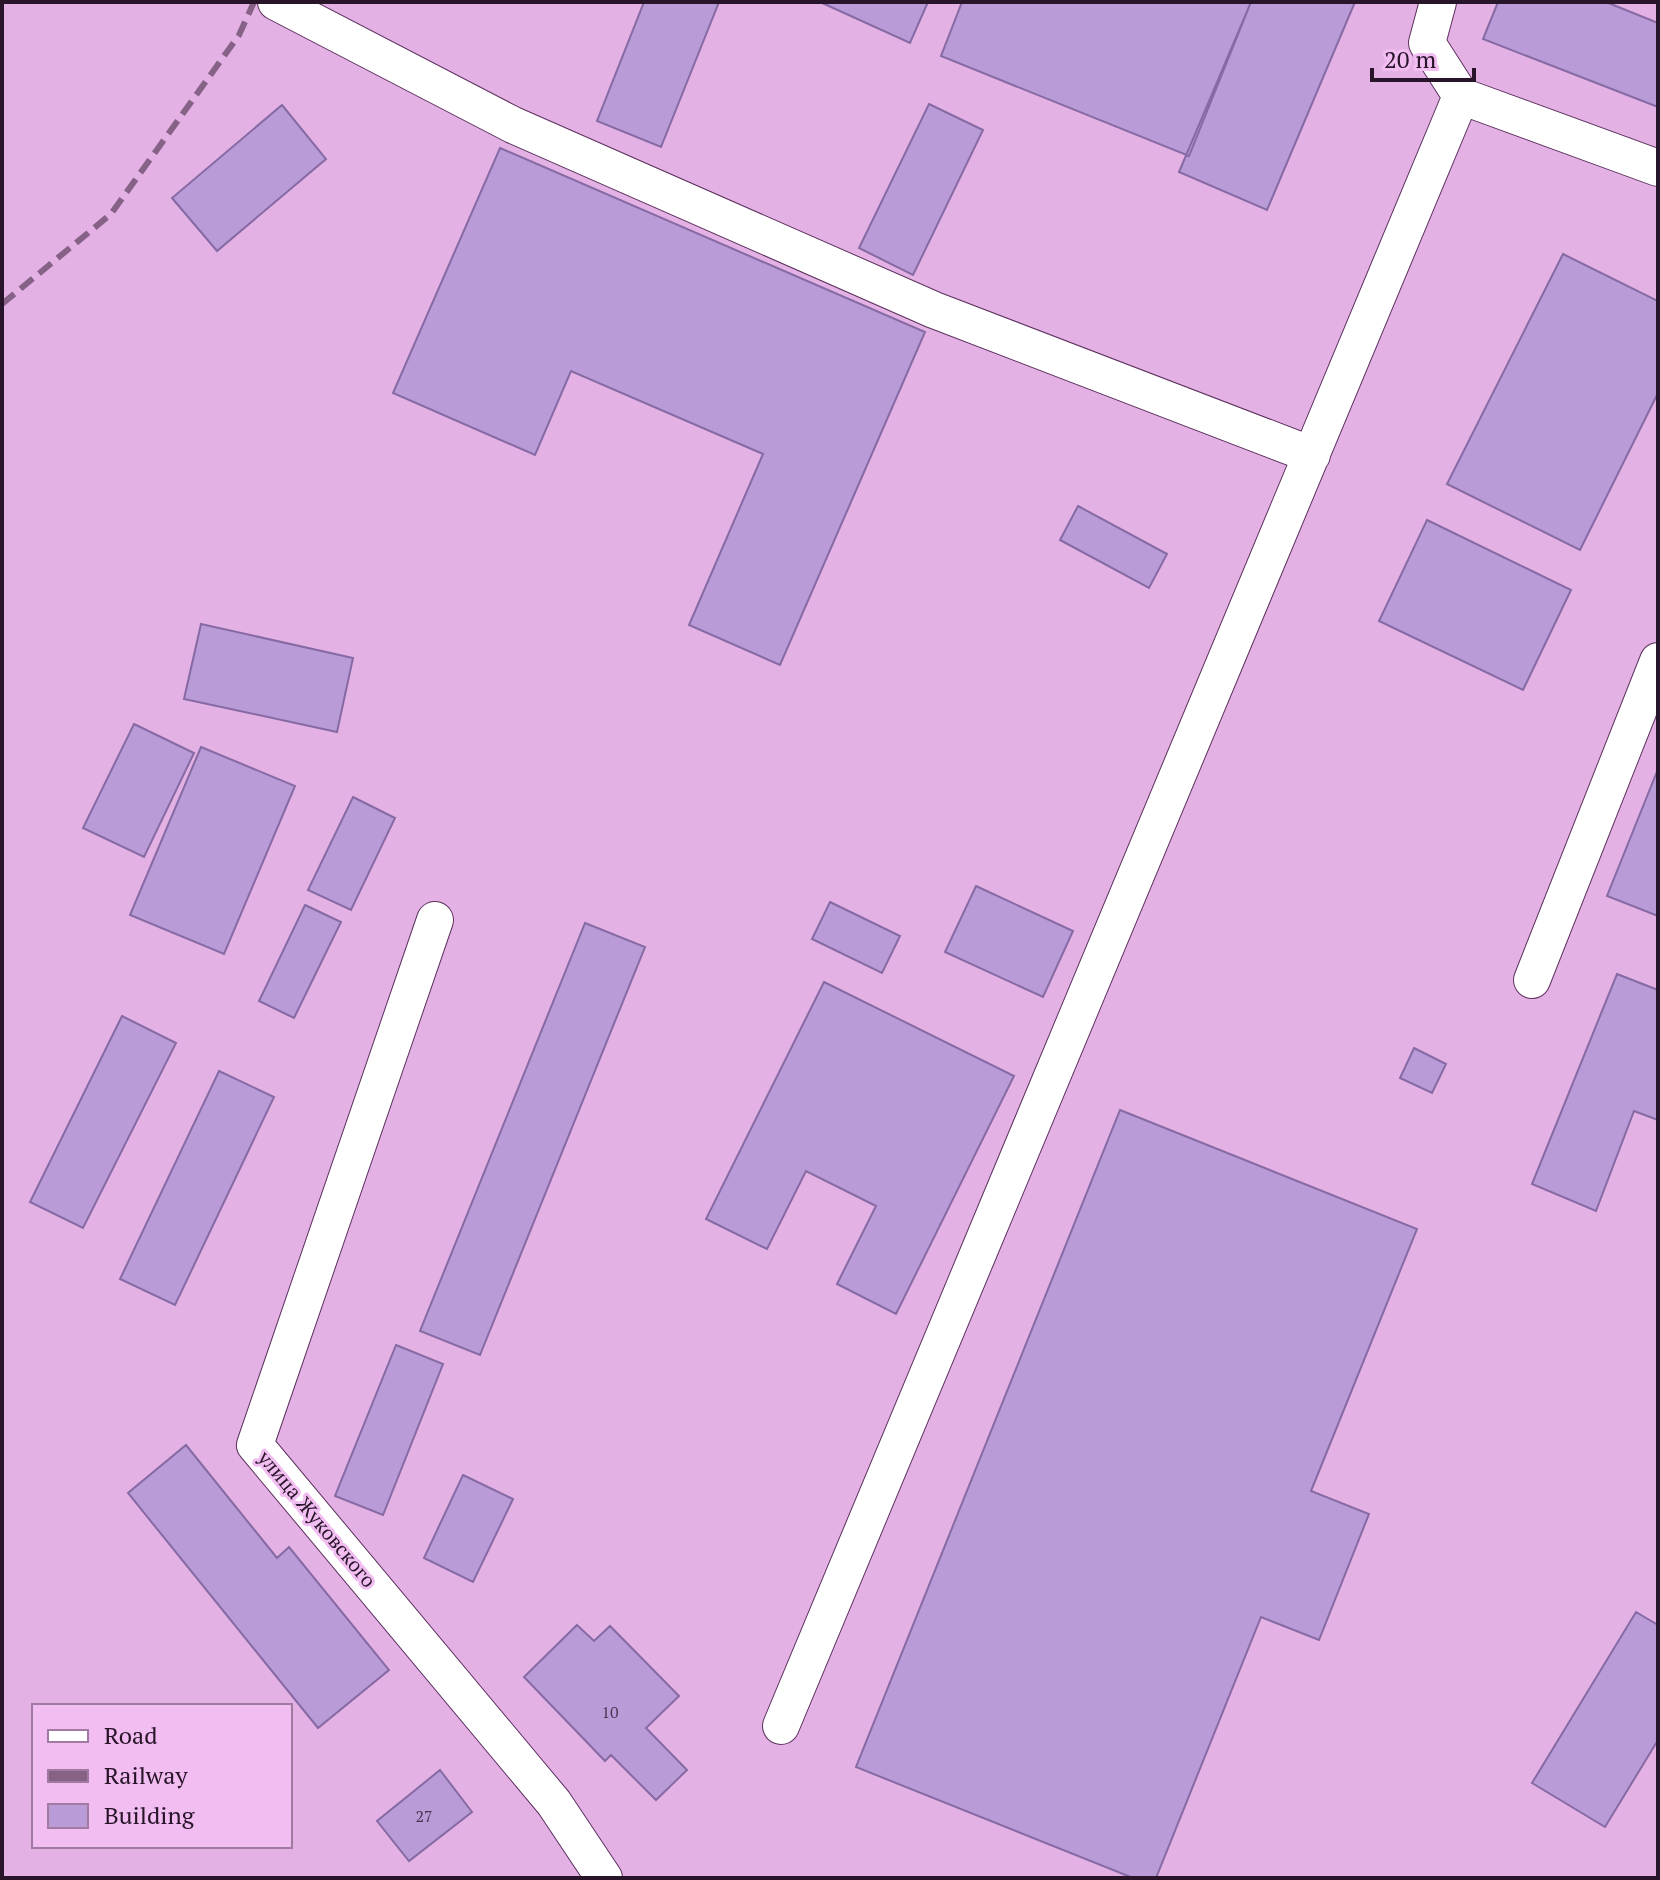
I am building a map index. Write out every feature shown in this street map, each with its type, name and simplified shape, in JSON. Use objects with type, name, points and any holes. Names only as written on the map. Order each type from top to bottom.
[{"type":"street","points":[[276,2],[513,125],[890,291],[1312,455]]},
{"type":"street","points":[[1438,2],[1427,43],[1461,96],[1658,168]]},
{"type":"street","points":[[781,1726],[1461,96]]},
{"type":"street","points":[[1532,980],[1658,661]]},
{"type":"street","name":"улица Жуковского","points":[[435,920],[255,1445],[554,1803],[604,1878]]},
{"type":"building","points":[[644,2],[719,2],[661,147],[597,121]]},
{"type":"building","points":[[820,2],[928,2],[910,43]]},
{"type":"building","points":[[962,2],[1251,2],[1189,156],[941,56]]},
{"type":"building","points":[[1251,2],[1355,2],[1267,210],[1179,172]]},
{"type":"building","points":[[1498,2],[1606,2],[1658,23],[1658,107],[1483,39]]},
{"type":"building","points":[[929,104],[983,130],[913,275],[859,248]]},
{"type":"building","points":[[282,105],[326,159],[217,251],[172,198]]},
{"type":"building","points":[[500,148],[925,332],[780,665],[689,625],[763,454],[571,371],[535,455],[393,393]]},
{"type":"building","points":[[1563,254],[1658,301],[1658,393],[1580,550],[1447,484]]},
{"type":"building","points":[[1078,506],[1167,554],[1149,588],[1060,540]]},
{"type":"building","points":[[1427,520],[1571,590],[1523,690],[1379,621]]},
{"type":"building","points":[[201,624],[353,658],[337,732],[184,699]]},
{"type":"building","points":[[134,724],[194,753],[144,857],[83,828]]},
{"type":"building","points":[[201,747],[295,786],[224,954],[130,915]]},
{"type":"building","points":[[1658,769],[1658,916],[1607,896]]},
{"type":"building","points":[[353,797],[395,818],[351,910],[308,890]]},
{"type":"building","points":[[976,886],[1073,931],[1043,997],[945,952]]},
{"type":"building","points":[[830,902],[900,936],[882,973],[812,939]]},
{"type":"building","points":[[305,905],[341,922],[294,1018],[259,1001]]},
{"type":"building","points":[[585,923],[645,947],[480,1355],[420,1331]]},
{"type":"building","points":[[1617,974],[1658,990],[1658,1120],[1634,1111],[1596,1211],[1532,1184]]},
{"type":"building","points":[[824,982],[1014,1076],[896,1314],[837,1284],[876,1206],[806,1171],[767,1249],[706,1219]]},
{"type":"building","points":[[122,1016],[176,1043],[83,1228],[30,1202]]},
{"type":"building","points":[[1414,1048],[1446,1064],[1432,1093],[1400,1078]]},
{"type":"building","points":[[219,1071],[274,1097],[175,1305],[120,1279]]},
{"type":"building","points":[[1120,1110],[1417,1229],[1311,1491],[1369,1514],[1319,1640],[1261,1617],[1156,1878],[1133,1878],[856,1767]]},
{"type":"building","points":[[396,1345],[443,1364],[383,1515],[335,1496]]},
{"type":"building","points":[[186,1445],[277,1558],[289,1547],[389,1670],[318,1728],[128,1493]]},
{"type":"building","points":[[463,1475],[513,1499],[473,1582],[424,1558]]},
{"type":"building","points":[[1636,1612],[1658,1625],[1658,1740],[1605,1827],[1532,1783]]},
{"type":"building","points":[[577,1625],[594,1641],[610,1626],[679,1696],[646,1728],[687,1770],[656,1800],[611,1755],[605,1761],[524,1677]]},
{"type":"building","points":[[440,1770],[472,1812],[409,1861],[377,1821]]},
{"type":"railway","points":[[2,304],[111,214],[239,35],[254,2]]}]
